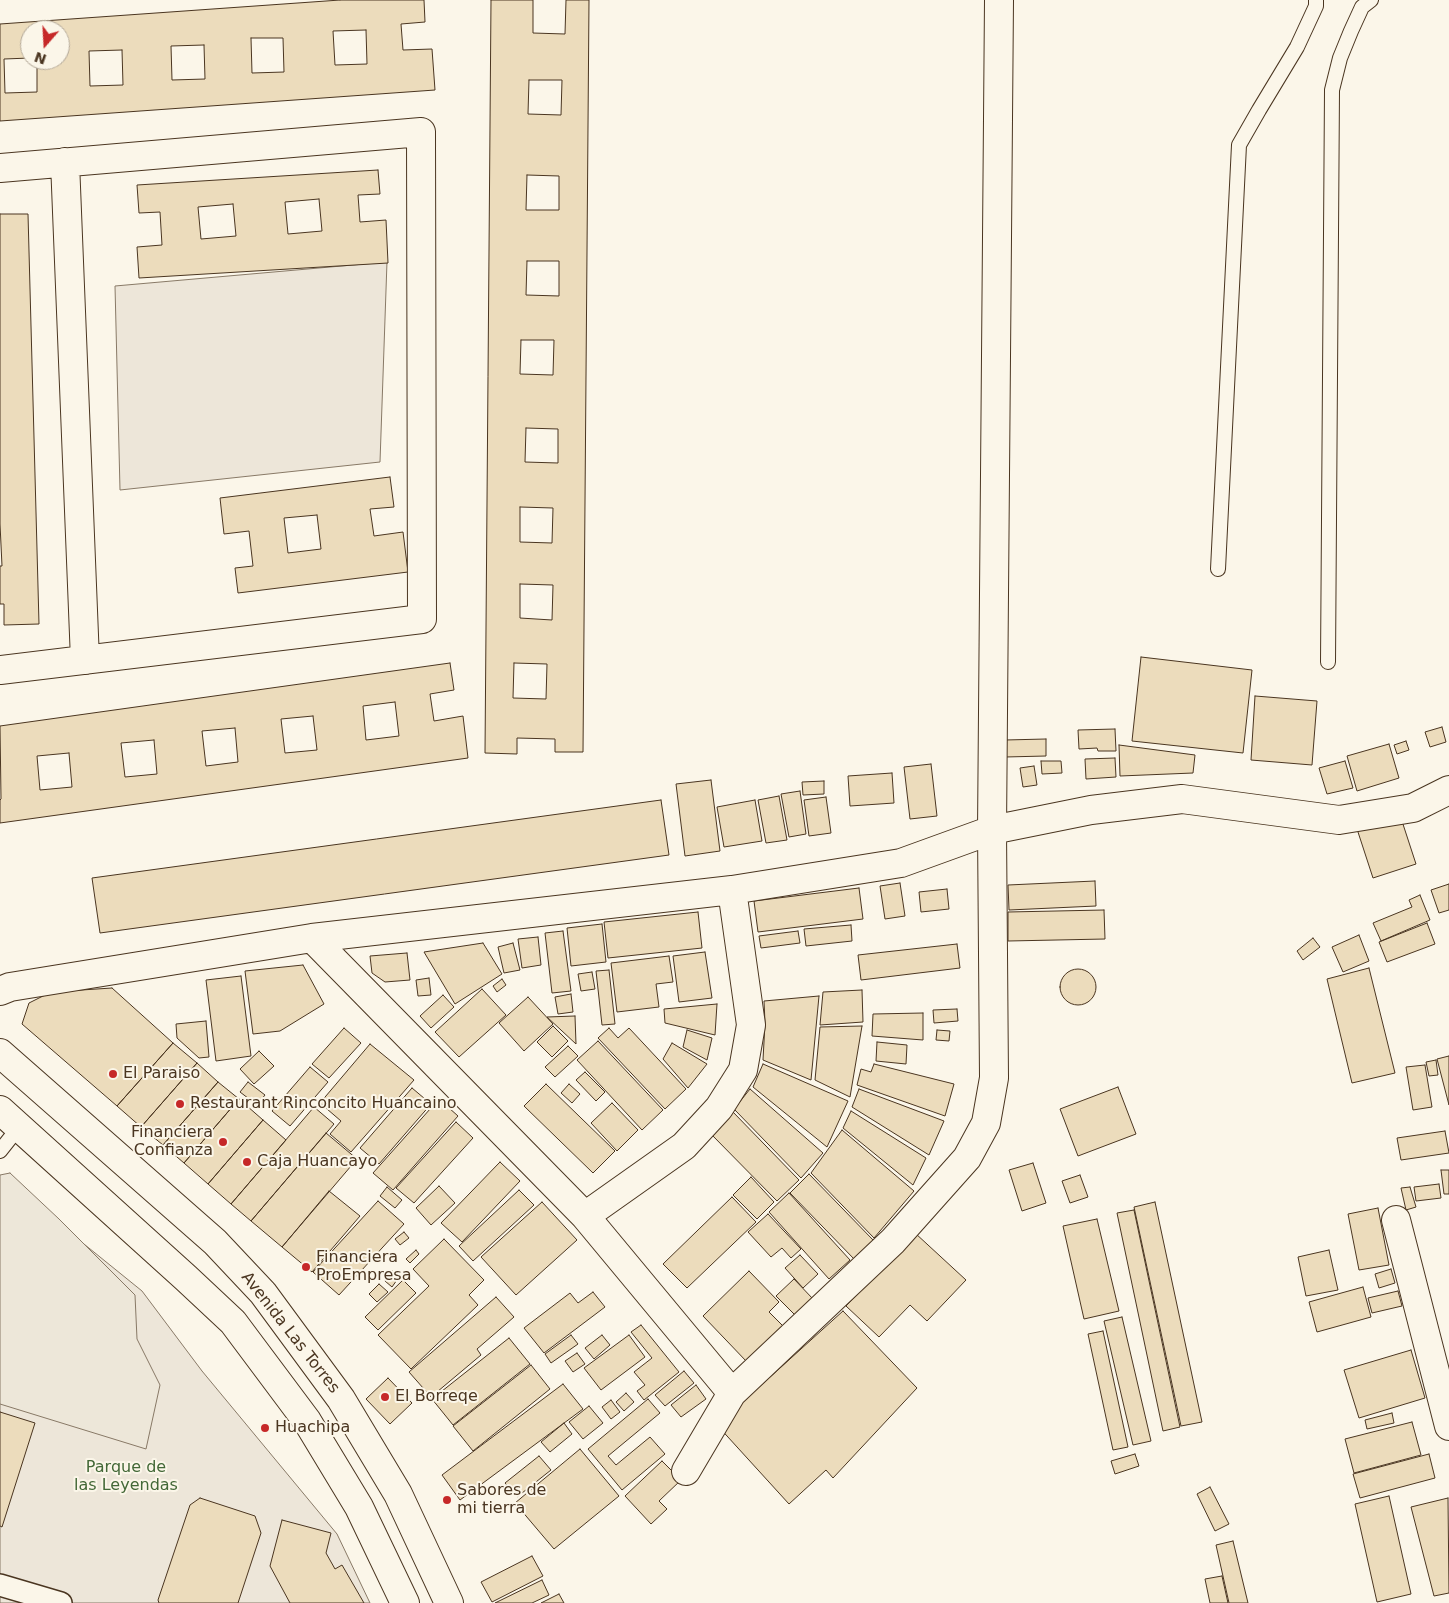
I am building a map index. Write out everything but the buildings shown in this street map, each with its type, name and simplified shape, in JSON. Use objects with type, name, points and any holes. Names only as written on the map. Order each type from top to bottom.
[{"type":"main road","points":[[686,1471],[732,1393],[893,1241],[967,1158],[986,1124],[994,1078],[992,830],[999,0]]},
{"type":"main road","points":[[0,168],[421,132],[422,619],[0,670]]},
{"type":"main road","points":[[65,162],[85,660]]},
{"type":"main road","points":[[0,991],[10,987],[312,938],[732,890],[901,863],[992,830],[1092,810],[1182,799],[1339,820],[1413,808],[1449,790]]},
{"type":"main road","points":[[585,1216],[684,1146],[719,1108],[743,1070],[751,1025],[732,890]]},
{"type":"main road","points":[[312,938],[585,1216],[732,1393]]},
{"type":"main road","name":"Avenida Las Torres","points":[[0,1053],[215,1242],[263,1293],[346,1407],[398,1494],[449,1603]]},
{"type":"main road","points":[[10,1119],[233,1322],[307,1421],[359,1507],[405,1603]]},
{"type":"main road","points":[[1396,1220],[1449,1426]]},
{"type":"street","points":[[0,1585],[61,1603]]},
{"type":"lane","points":[[1218,569],[1239,146],[1258,110],[1297,47],[1316,6],[1316,0]]},
{"type":"lane","points":[[1328,662],[1332,90],[1340,58],[1351,31],[1362,7],[1371,0]]},
{"type":"lane","points":[[0,1151],[10,1119]]},
{"type":"green space","points":[[387,262],[380,462],[120,490],[115,286]]},
{"type":"green space","name":"Parque de las Leyendas","points":[[0,1176],[142,1291],[202,1371],[337,1534],[370,1603],[0,1603]]},
{"type":"shaded area","points":[[10,1173],[135,1295],[137,1339],[160,1385],[146,1449],[0,1404],[0,1175]]},
{"type":"place","name":"El Paraiso","points":[[113,1074]]},
{"type":"place","name":"Restaurant Rinconcito Huancaino","points":[[180,1104]]},
{"type":"place","name":"Financiera Confianza","points":[[223,1142]]},
{"type":"place","name":"Caja Huancayo","points":[[247,1162]]},
{"type":"place","name":"Financiera ProEmpresa","points":[[306,1267]]},
{"type":"place","name":"El Borreqe","points":[[385,1397]]},
{"type":"place","name":"Huachipa","points":[[265,1428]]},
{"type":"place","name":"Sabores de mi tierra","points":[[447,1500]]}]
